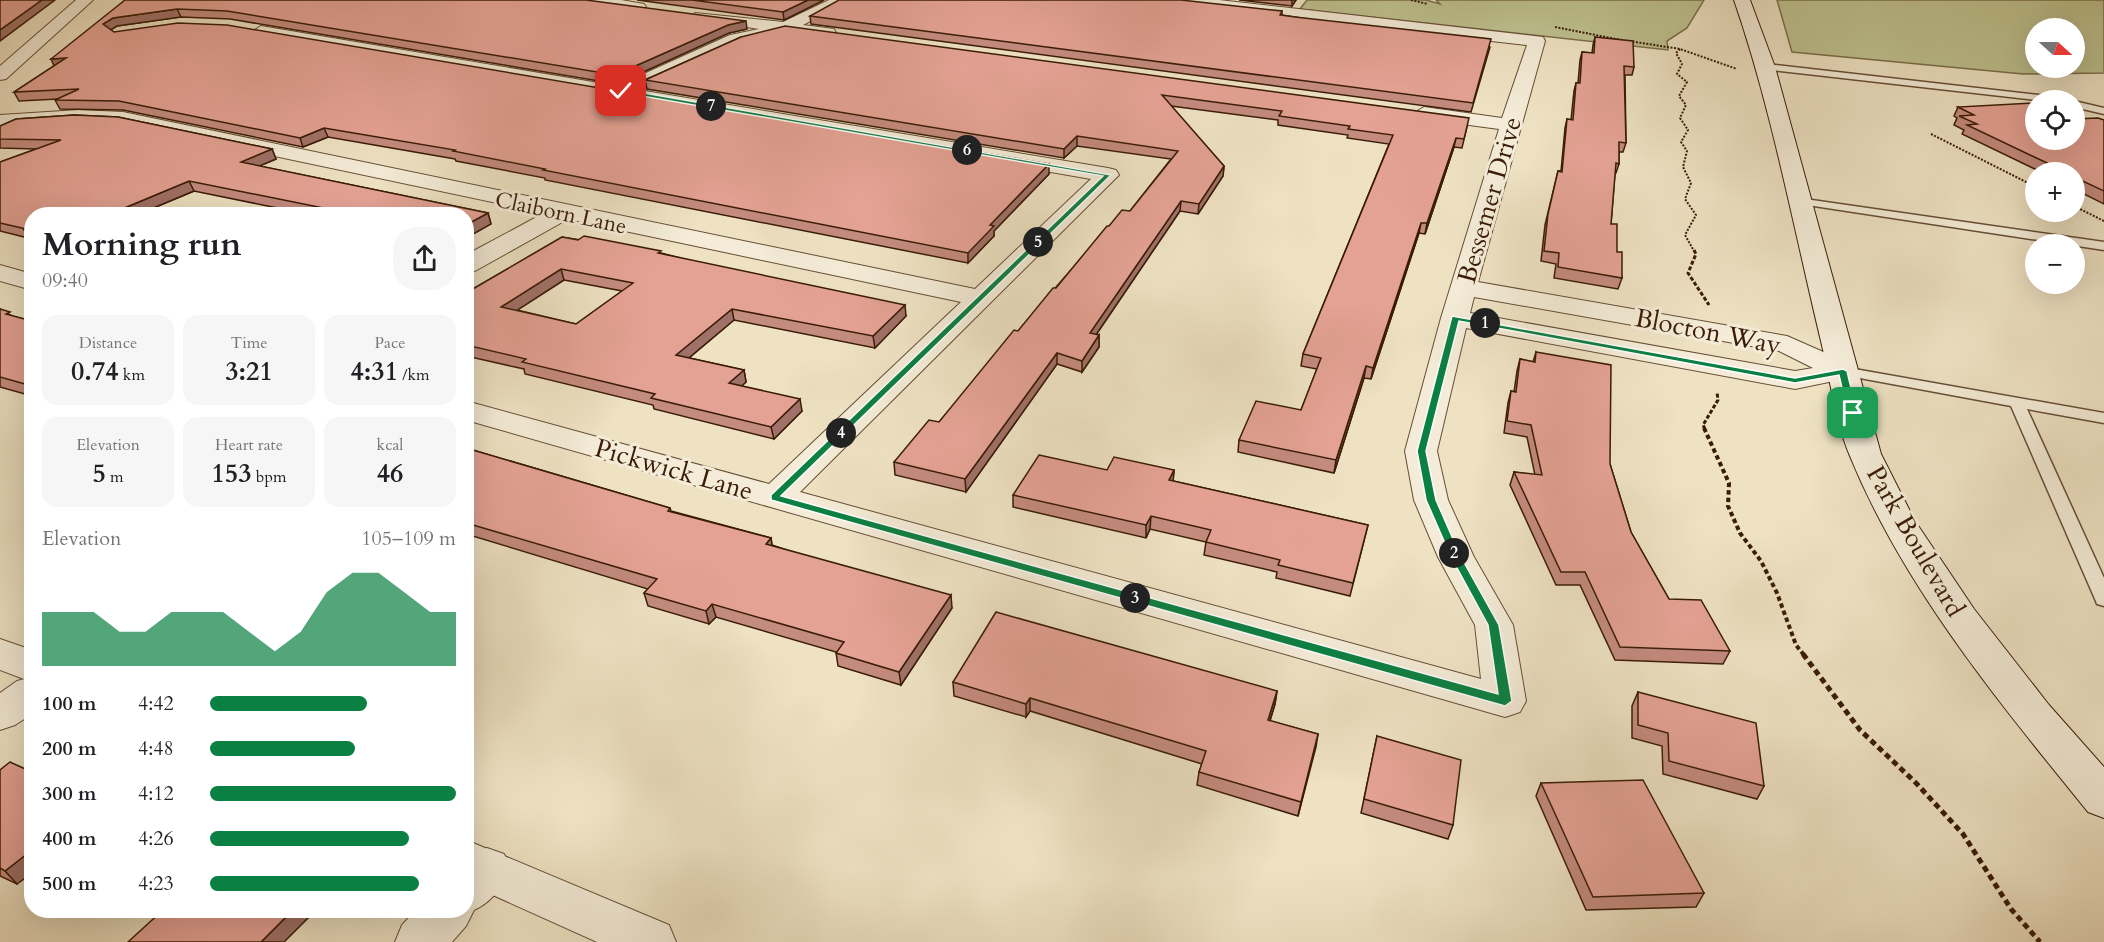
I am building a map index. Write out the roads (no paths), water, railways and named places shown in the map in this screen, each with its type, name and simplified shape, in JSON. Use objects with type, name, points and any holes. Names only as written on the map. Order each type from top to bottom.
[{"type":"street","points":[[0,75],[85,0]]},
{"type":"street","points":[[586,0],[657,9]]},
{"type":"street","points":[[621,91],[736,39],[786,27],[841,0]]},
{"type":"street","name":"Bessemer Drive","points":[[1178,0],[1543,34],[1510,125],[1455,318],[1421,451],[1431,500],[1456,557],[1494,625],[1505,701]]},
{"type":"street","name":"Park Boulevard","points":[[1743,5],[1766,67],[1798,201],[1865,454],[1898,521],[1960,619],[2008,682],[2104,799]]},
{"type":"street","points":[[680,13],[845,35]]},
{"type":"street","points":[[241,28],[1108,175],[774,498]]},
{"type":"street","points":[[1412,112],[1510,125]]},
{"type":"street","name":"Claiborn Lane","points":[[0,120],[69,116],[123,118],[980,298]]},
{"type":"street","points":[[474,262],[563,212]]},
{"type":"street","points":[[0,273],[24,280]]},
{"type":"street","name":"Blocton Way","points":[[1464,287],[1787,344],[1843,371]]},
{"type":"street","name":"Blocton Way","points":[[1455,318],[1795,380],[1843,371]]},
{"type":"street","name":"Pickwick Lane","points":[[474,412],[1505,701]]},
{"type":"street","points":[[0,653],[24,664]]},
{"type":"street","points":[[0,714],[24,698]]},
{"type":"street","points":[[474,874],[651,942]]},
{"type":"street","points":[[420,942],[442,918]]},
{"type":"lane","points":[[1766,67],[2025,96]]},
{"type":"lane","points":[[2085,107],[2104,111]]},
{"type":"lane","points":[[1798,201],[2104,246]]},
{"type":"lane","points":[[1843,371],[2104,418]]},
{"type":"lane","points":[[2017,402],[2104,599]]}]
